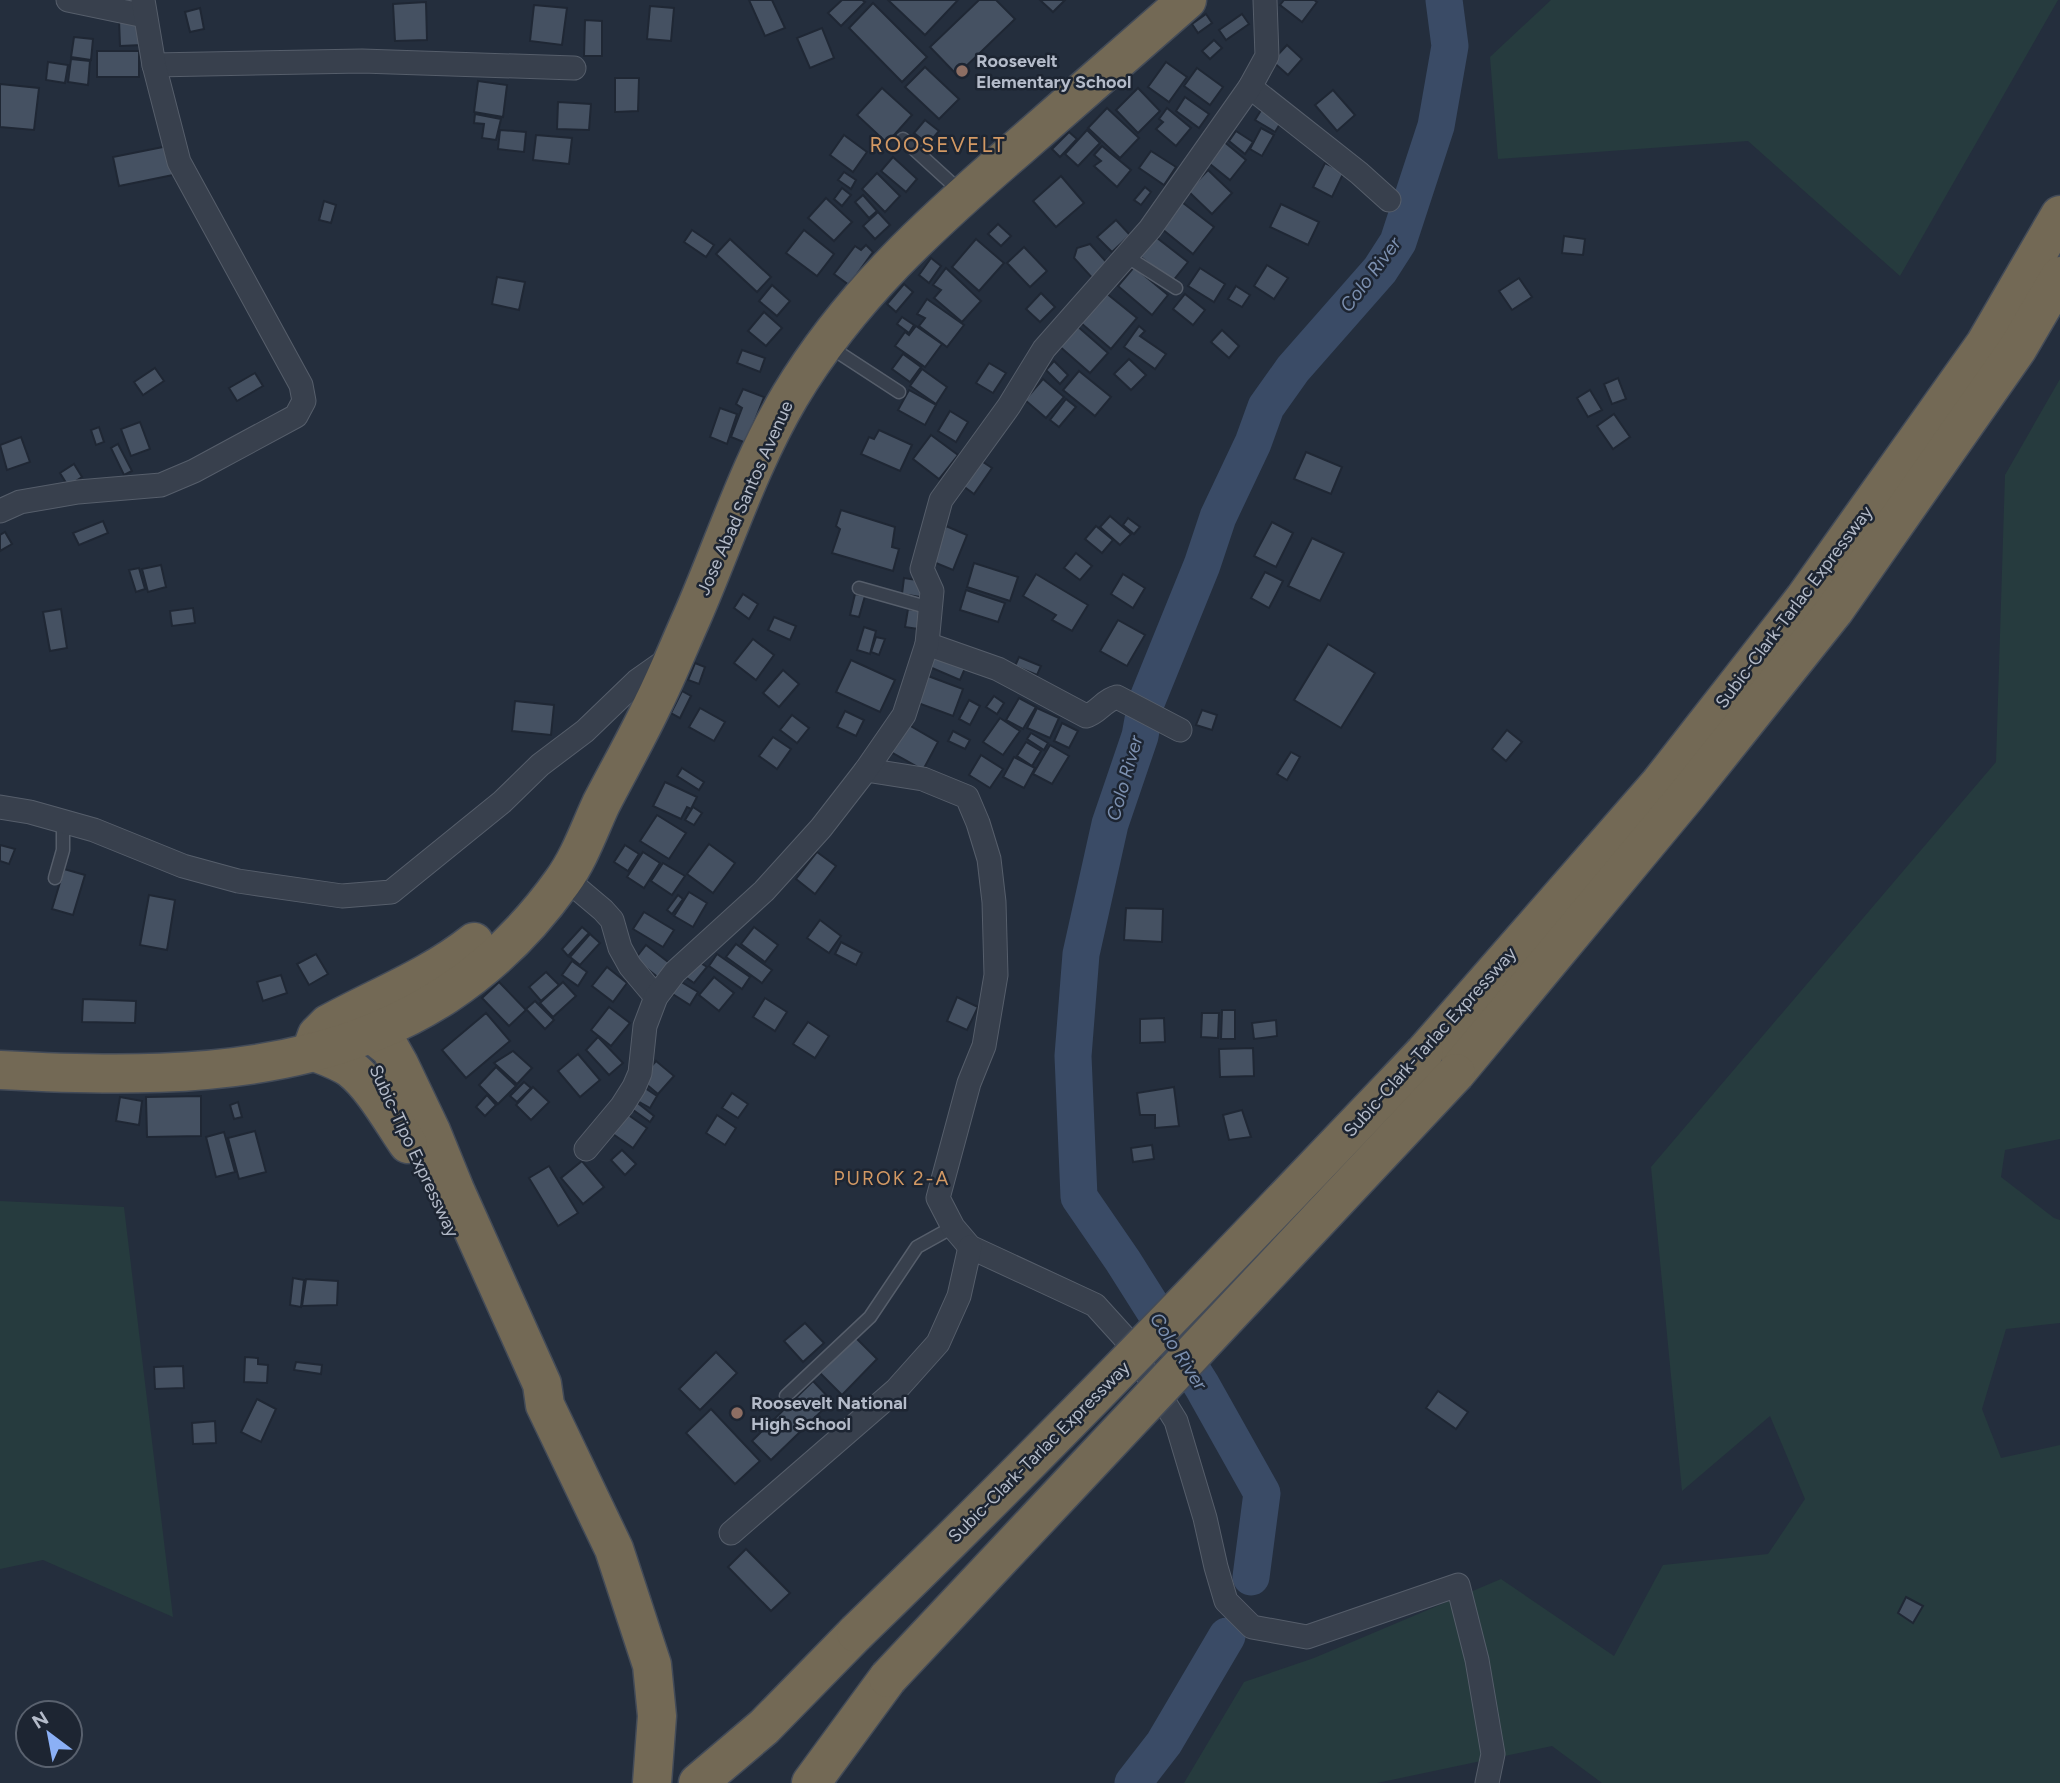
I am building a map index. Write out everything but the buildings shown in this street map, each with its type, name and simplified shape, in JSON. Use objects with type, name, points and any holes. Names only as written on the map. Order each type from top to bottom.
[{"type":"highway","name":"Jose Abad Santos Avenue","points":[[433,988],[483,968],[522,932],[565,878],[653,704],[763,448],[788,399],[824,343],[874,281],[964,195],[1187,0]]},
{"type":"highway","name":"Subic-Clark-Tarlac Expressway","points":[[698,1783],[764,1727],[1129,1362],[1424,1053],[1660,783],[1804,599],[1984,344],[2060,215]]},
{"type":"highway","name":"Subic-Clark-Tarlac Expressway","points":[[811,1783],[888,1678],[1456,1073],[1687,794],[1834,611],[2018,348],[2060,276]]},
{"type":"highway","name":"Jose Abad Santos Avenue","points":[[433,988],[513,909],[586,818],[601,804]]},
{"type":"highway","name":"Jose Abad Santos Avenue","points":[[312,1051],[317,1035],[328,1024],[416,977],[433,988]]},
{"type":"highway","points":[[0,1070],[82,1074],[197,1072],[263,1064],[372,1034],[387,1009],[413,993],[433,988],[421,1035],[419,1137]]},
{"type":"highway","name":"Subic-Tipo Expressway","points":[[372,1034],[370,1056],[419,1137],[529,1391],[545,1405],[614,1549],[652,1665],[657,1716],[652,1783]]},
{"type":"highway","points":[[312,1051],[351,1070],[419,1137]]},
{"type":"street","points":[[0,511],[20,502],[78,492],[161,485],[194,471],[296,415],[304,401],[301,385],[179,162],[153,65],[144,8],[68,0]]},
{"type":"street","points":[[586,1149],[622,1106],[634,1087],[640,1073],[645,1026],[656,997],[675,972],[764,891],[821,828],[904,715],[927,644],[932,591],[922,569],[941,500],[1009,406],[1044,349],[1150,229],[1250,87],[1267,56],[1265,0]]},
{"type":"street","points":[[153,65],[362,61],[574,68]]},
{"type":"street","points":[[1250,87],[1389,200]]},
{"type":"street","points":[[927,644],[998,669],[1086,716],[1116,696],[1175,728]]},
{"type":"street","points":[[0,807],[94,830],[183,866],[239,881],[342,895],[391,892],[502,802],[540,765],[585,731],[636,681],[676,654]]},
{"type":"street","points":[[866,770],[923,779],[967,797],[989,859],[994,902],[996,975],[984,1046],[969,1083],[938,1198],[953,1227],[970,1247],[1095,1305],[1124,1337],[1176,1420],[1226,1601],[1252,1627],[1307,1637],[1458,1585],[1477,1660],[1493,1754],[1487,1783]]},
{"type":"street","points":[[565,878],[612,920],[620,948],[630,966],[656,997]]},
{"type":"street","points":[[731,1533],[896,1390],[938,1343],[960,1296],[970,1247]]},
{"type":"lane","points":[[903,139],[964,195]]},
{"type":"lane","points":[[1126,256],[1176,288]]},
{"type":"lane","points":[[824,343],[899,392]]},
{"type":"lane","points":[[859,588],[930,608]]},
{"type":"lane","points":[[55,878],[63,850],[63,821]]},
{"type":"lane","points":[[786,1396],[870,1317],[917,1247],[953,1227]]},
{"type":"green space","points":[[1551,0],[2058,0],[1900,276],[1748,141],[1498,159],[1490,57]]},
{"type":"green space","points":[[2060,379],[2060,1139],[2005,1150],[2001,1177],[2060,1220],[2060,1323],[2006,1329],[1982,1409],[2001,1458],[2060,1445],[2060,1783],[1602,1783],[1552,1746],[1377,1783],[1184,1783],[1244,1682],[1314,1658],[1501,1579],[1614,1656],[1663,1565],[1768,1554],[1805,1499],[1770,1416],[1682,1491],[1651,1167],[1996,762],[2005,475]]},
{"type":"green space","points":[[0,1201],[124,1207],[173,1617],[43,1560],[0,1569]]},
{"type":"waterway","name":"Colo River","points":[[1251,1577],[1262,1493],[1202,1386],[1079,1197],[1073,1056],[1081,954],[1110,824],[1140,736],[1146,703],[1202,565],[1218,517],[1253,443],[1266,407],[1293,369],[1380,270],[1398,242],[1436,126],[1450,46],[1444,0]]},
{"type":"waterway","name":"Colo River","points":[[1133,1783],[1164,1743],[1227,1636]]},
{"type":"place","name":"Roosevelt Elementary School","points":[[962,71]]},
{"type":"place","name":"Roosevelt National High School","points":[[737,1413]]},
{"type":"district","name":"ROOSEVELT","points":[[938,145]]},
{"type":"district","name":"PUROK 2-A","points":[[892,1178]]}]
